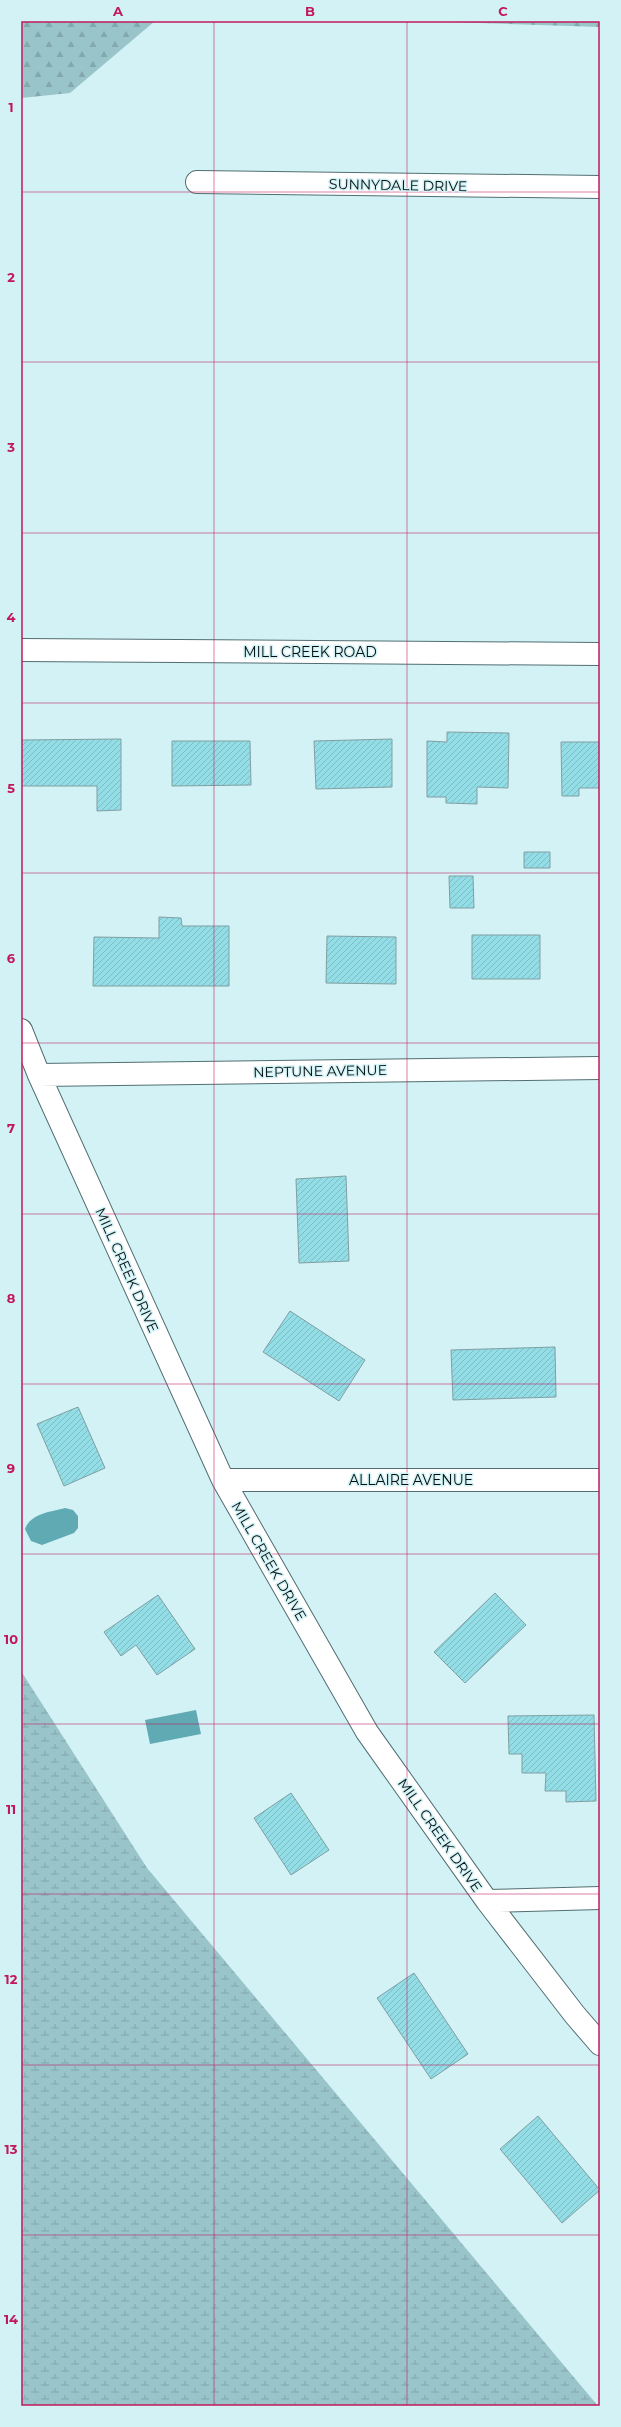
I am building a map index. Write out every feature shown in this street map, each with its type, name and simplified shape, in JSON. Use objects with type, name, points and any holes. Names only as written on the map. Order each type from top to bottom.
[{"type":"street","name":"SUNNYDALE DRIVE","points":[[197,182],[600,187]]},
{"type":"street","name":"MILL CREEK ROAD","points":[[21,650],[600,654]]},
{"type":"street","name":"MILL CREEK DRIVE","points":[[21,1030],[39,1075],[223,1480],[367,1732],[487,1901],[575,2015],[600,2044]]},
{"type":"street","name":"NEPTUNE AVENUE","points":[[39,1075],[600,1068]]},
{"type":"street","name":"ALLAIRE AVENUE","points":[[223,1480],[600,1480]]},
{"type":"street","points":[[487,1901],[600,1898]]},
{"type":"green space","points":[[21,21],[155,21],[70,93],[21,98]]},
{"type":"green space","points":[[419,21],[600,21],[600,27]]},
{"type":"green space","points":[[21,1671],[147,1868],[598,2406],[21,2406]]},
{"type":"shaded area","points":[[65,1508],[73,1510],[78,1516],[78,1528],[74,1533],[42,1545],[31,1541],[25,1529],[32,1520],[42,1514]]},
{"type":"shaded area","points":[[196,1710],[201,1734],[150,1744],[145,1720]]},
{"type":"building","points":[[447,732],[509,733],[508,788],[477,787],[477,804],[446,803],[446,797],[427,797],[427,741],[447,742]]},
{"type":"building","points":[[121,739],[121,810],[97,811],[97,786],[21,786],[21,740]]},
{"type":"building","points":[[392,739],[392,787],[316,789],[314,741]]},
{"type":"building","points":[[172,741],[250,741],[251,785],[172,786]]},
{"type":"building","points":[[561,742],[600,742],[600,788],[579,788],[579,796],[562,796]]},
{"type":"building","points":[[524,852],[550,852],[550,868],[524,868]]},
{"type":"building","points":[[449,876],[473,876],[474,908],[450,908]]},
{"type":"building","points":[[159,917],[181,918],[182,926],[229,926],[229,986],[93,986],[94,937],[159,938]]},
{"type":"building","points":[[472,935],[540,935],[540,979],[472,979]]},
{"type":"building","points":[[327,936],[396,937],[396,984],[326,983]]},
{"type":"building","points":[[346,1176],[349,1261],[299,1263],[296,1179]]},
{"type":"building","points":[[290,1311],[365,1360],[339,1401],[263,1352]]},
{"type":"building","points":[[555,1347],[556,1397],[453,1400],[451,1350]]},
{"type":"building","points":[[78,1407],[105,1468],[64,1486],[37,1424]]},
{"type":"building","points":[[495,1593],[526,1625],[465,1683],[434,1652]]},
{"type":"building","points":[[158,1595],[195,1649],[157,1675],[136,1645],[121,1656],[104,1632]]},
{"type":"building","points":[[594,1715],[596,1801],[566,1802],[566,1791],[545,1791],[546,1773],[522,1773],[522,1754],[509,1754],[508,1716]]},
{"type":"building","points":[[291,1793],[329,1850],[291,1875],[254,1818]]},
{"type":"building","points":[[414,1973],[468,2054],[431,2079],[377,1998]]},
{"type":"building","points":[[538,2116],[600,2190],[562,2223],[500,2149]]}]
